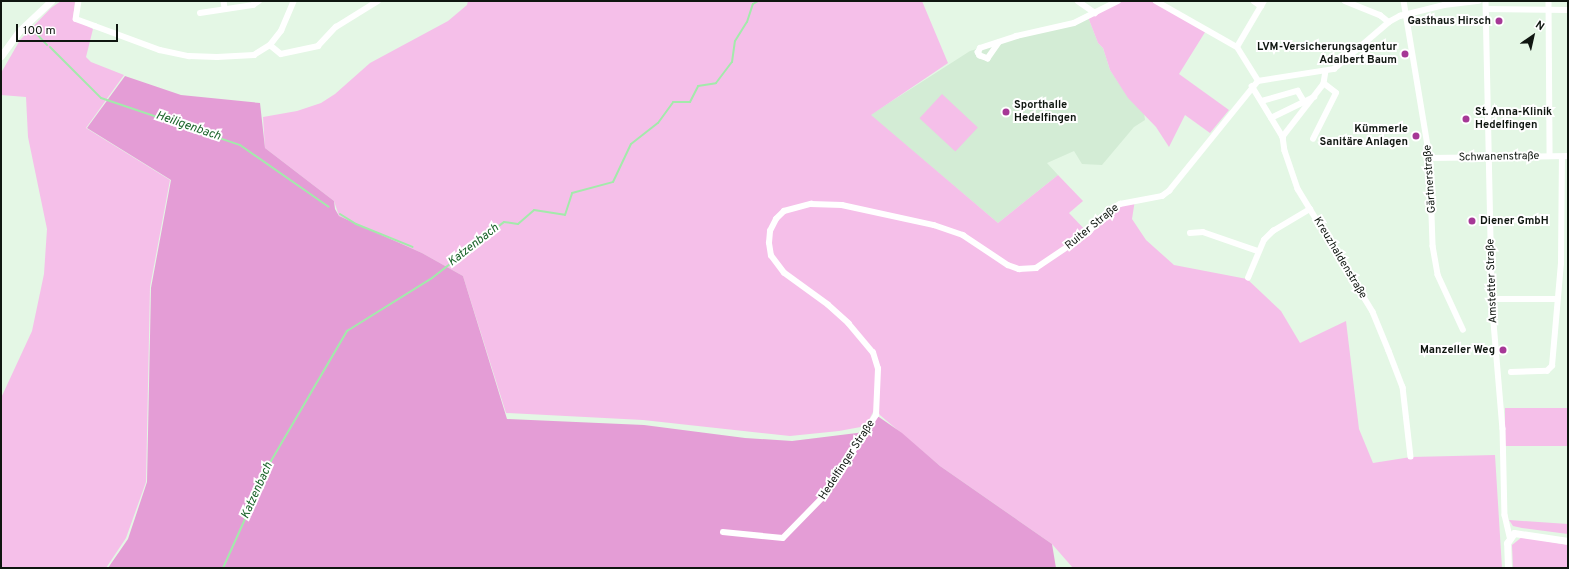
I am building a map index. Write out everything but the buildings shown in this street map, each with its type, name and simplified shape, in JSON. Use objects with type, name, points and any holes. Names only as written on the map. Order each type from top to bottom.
[{"type":"street","points":[[1,56],[19,31],[51,1]]},
{"type":"street","points":[[79,1],[76,18],[160,50],[189,56],[217,57],[254,55],[270,44],[281,31],[294,1]]},
{"type":"street","points":[[224,1],[225,8]]},
{"type":"street","points":[[200,14],[225,8],[253,5],[259,1]]},
{"type":"street","points":[[270,44],[281,54],[318,46],[336,27],[378,1]]},
{"type":"street","points":[[1078,1],[1095,13]]},
{"type":"street","points":[[999,43],[1074,23],[1118,1]]},
{"type":"street","points":[[1156,1],[1237,47],[1258,81],[1326,71],[1340,66],[1389,22],[1406,15],[1444,5],[1479,1]]},
{"type":"street","points":[[1237,47],[1262,3],[1254,1]]},
{"type":"street","points":[[1345,1],[1380,15],[1389,22]]},
{"type":"street","name":"Gärtnerstraße","points":[[1404,1],[1430,158],[1432,246],[1436,267],[1463,329]]},
{"type":"street","name":"Amstetter Straße","points":[[1486,1],[1492,299],[1503,428],[1505,515],[1510,536]]},
{"type":"street","points":[[1549,1],[1550,156]]},
{"type":"street","points":[[1486,8],[1568,10]]},
{"type":"street","points":[[1283,137],[1324,84],[1326,71]]},
{"type":"street","name":"Ruiter Straße","points":[[876,415],[878,369],[873,353],[849,324],[828,305],[784,273],[771,256],[769,243],[770,231],[776,219],[784,211],[811,204],[842,205],[934,226],[963,235],[1008,265],[1019,269],[1036,268],[1088,233],[1108,211],[1120,204],[1162,196],[1169,191],[1252,86],[1258,81]]},
{"type":"street","points":[[1313,139],[1336,93],[1324,84]]},
{"type":"street","name":"Kreuzhaldenstraße","points":[[1252,86],[1283,137],[1292,176],[1310,209],[1373,312],[1404,387],[1411,457]]},
{"type":"street","points":[[1262,101],[1298,91],[1304,101]]},
{"type":"street","points":[[1271,118],[1315,97]]},
{"type":"street","points":[[1511,372],[1548,371],[1552,366],[1556,299],[1562,238],[1565,157]]},
{"type":"street","name":"Schwanenstraße","points":[[1430,158],[1565,157]]},
{"type":"street","points":[[1248,278],[1258,251],[1273,231],[1310,209]]},
{"type":"street","points":[[1190,233],[1203,232],[1258,251]]},
{"type":"street","points":[[1492,299],[1556,299]]},
{"type":"street","name":"Hedelfinger Straße","points":[[723,532],[783,538],[825,495],[876,415]]},
{"type":"street","points":[[1508,568],[1507,543],[1510,536],[1520,533],[1566,540]]},
{"type":"shaded area","points":[[61,1],[75,1],[73,19],[93,29],[86,57],[91,62],[124,75],[86,128],[170,180],[150,287],[146,482],[126,538],[106,568],[1,568],[1,398],[32,331],[44,274],[47,229],[28,137],[26,97],[1,95],[1,73],[20,40],[51,8]]},
{"type":"shaded area","points":[[468,1],[922,1],[948,63],[871,115],[998,223],[1058,175],[1083,201],[1069,213],[1088,233],[1108,211],[1135,200],[1132,219],[1146,240],[1174,265],[1247,279],[1281,311],[1300,343],[1346,321],[1359,429],[1373,463],[1411,457],[1495,455],[1502,568],[1073,568],[1052,544],[940,466],[874,410],[866,426],[839,431],[790,436],[643,420],[506,413],[463,276],[422,253],[339,216],[334,201],[265,148],[263,117],[297,111],[321,103],[335,94],[370,63],[448,21],[467,5]]},
{"type":"shaded area","points":[[1118,1],[1156,1],[1207,29],[1179,74],[1229,110],[1210,133],[1185,115],[1169,147],[1156,127],[1128,98],[1110,70],[1103,48],[1098,43],[1088,17]]},
{"type":"shaded area","points":[[1088,17],[1098,43],[1103,48],[1110,70],[1129,98],[1144,112],[1145,120],[1134,127],[1102,165],[1082,164],[1074,151],[1047,163],[1058,175],[998,223],[870,115],[970,51]]},
{"type":"shaded area","points":[[125,76],[181,95],[260,103],[265,148],[334,201],[335,209],[339,216],[422,253],[463,276],[507,419],[644,425],[745,438],[792,441],[865,432],[876,415],[902,433],[940,466],[1052,544],[1056,568],[108,568],[128,539],[147,482],[151,288],[171,180],[87,128]]},
{"type":"shaded area","points":[[942,94],[978,127],[955,152],[919,118]]},
{"type":"shaded area","points":[[1505,408],[1568,408],[1568,446],[1505,446]]},
{"type":"shaded area","points":[[1509,520],[1568,524],[1568,534],[1513,526]]},
{"type":"shaded area","points":[[1522,537],[1568,545],[1568,568],[1513,568],[1512,545]]},
{"type":"waterway","name":"Katzenbach","points":[[223,568],[271,461],[347,331],[432,278],[504,222],[518,224],[534,210],[565,215],[572,193],[613,182],[631,144],[658,123],[673,102],[690,102],[698,86],[716,83],[732,62],[735,41],[747,22],[753,4],[758,1]]},
{"type":"waterway","name":"Heiligenbach","points":[[34,31],[47,45]]},
{"type":"waterway","name":"Heiligenbach","points":[[50,47],[101,98],[240,145],[329,207]]},
{"type":"waterway","name":"Heiligenbach","points":[[340,214],[356,224],[413,247]]},
{"type":"place","name":"Gasthaus Hirsch","points":[[1499,21]]},
{"type":"place","name":"LVM-Versicherungsagentur Adalbert Baum","points":[[1405,54]]},
{"type":"place","name":"Sporthalle Hedelfingen","points":[[1006,112]]},
{"type":"place","name":"St. Anna-Klinik Hedelfingen","points":[[1466,119]]},
{"type":"place","name":"Kümmerle Sanitäre Anlagen","points":[[1416,136]]},
{"type":"place","name":"Diener GmbH","points":[[1472,221]]},
{"type":"place","name":"Manzeller Weg","points":[[1503,350]]}]
